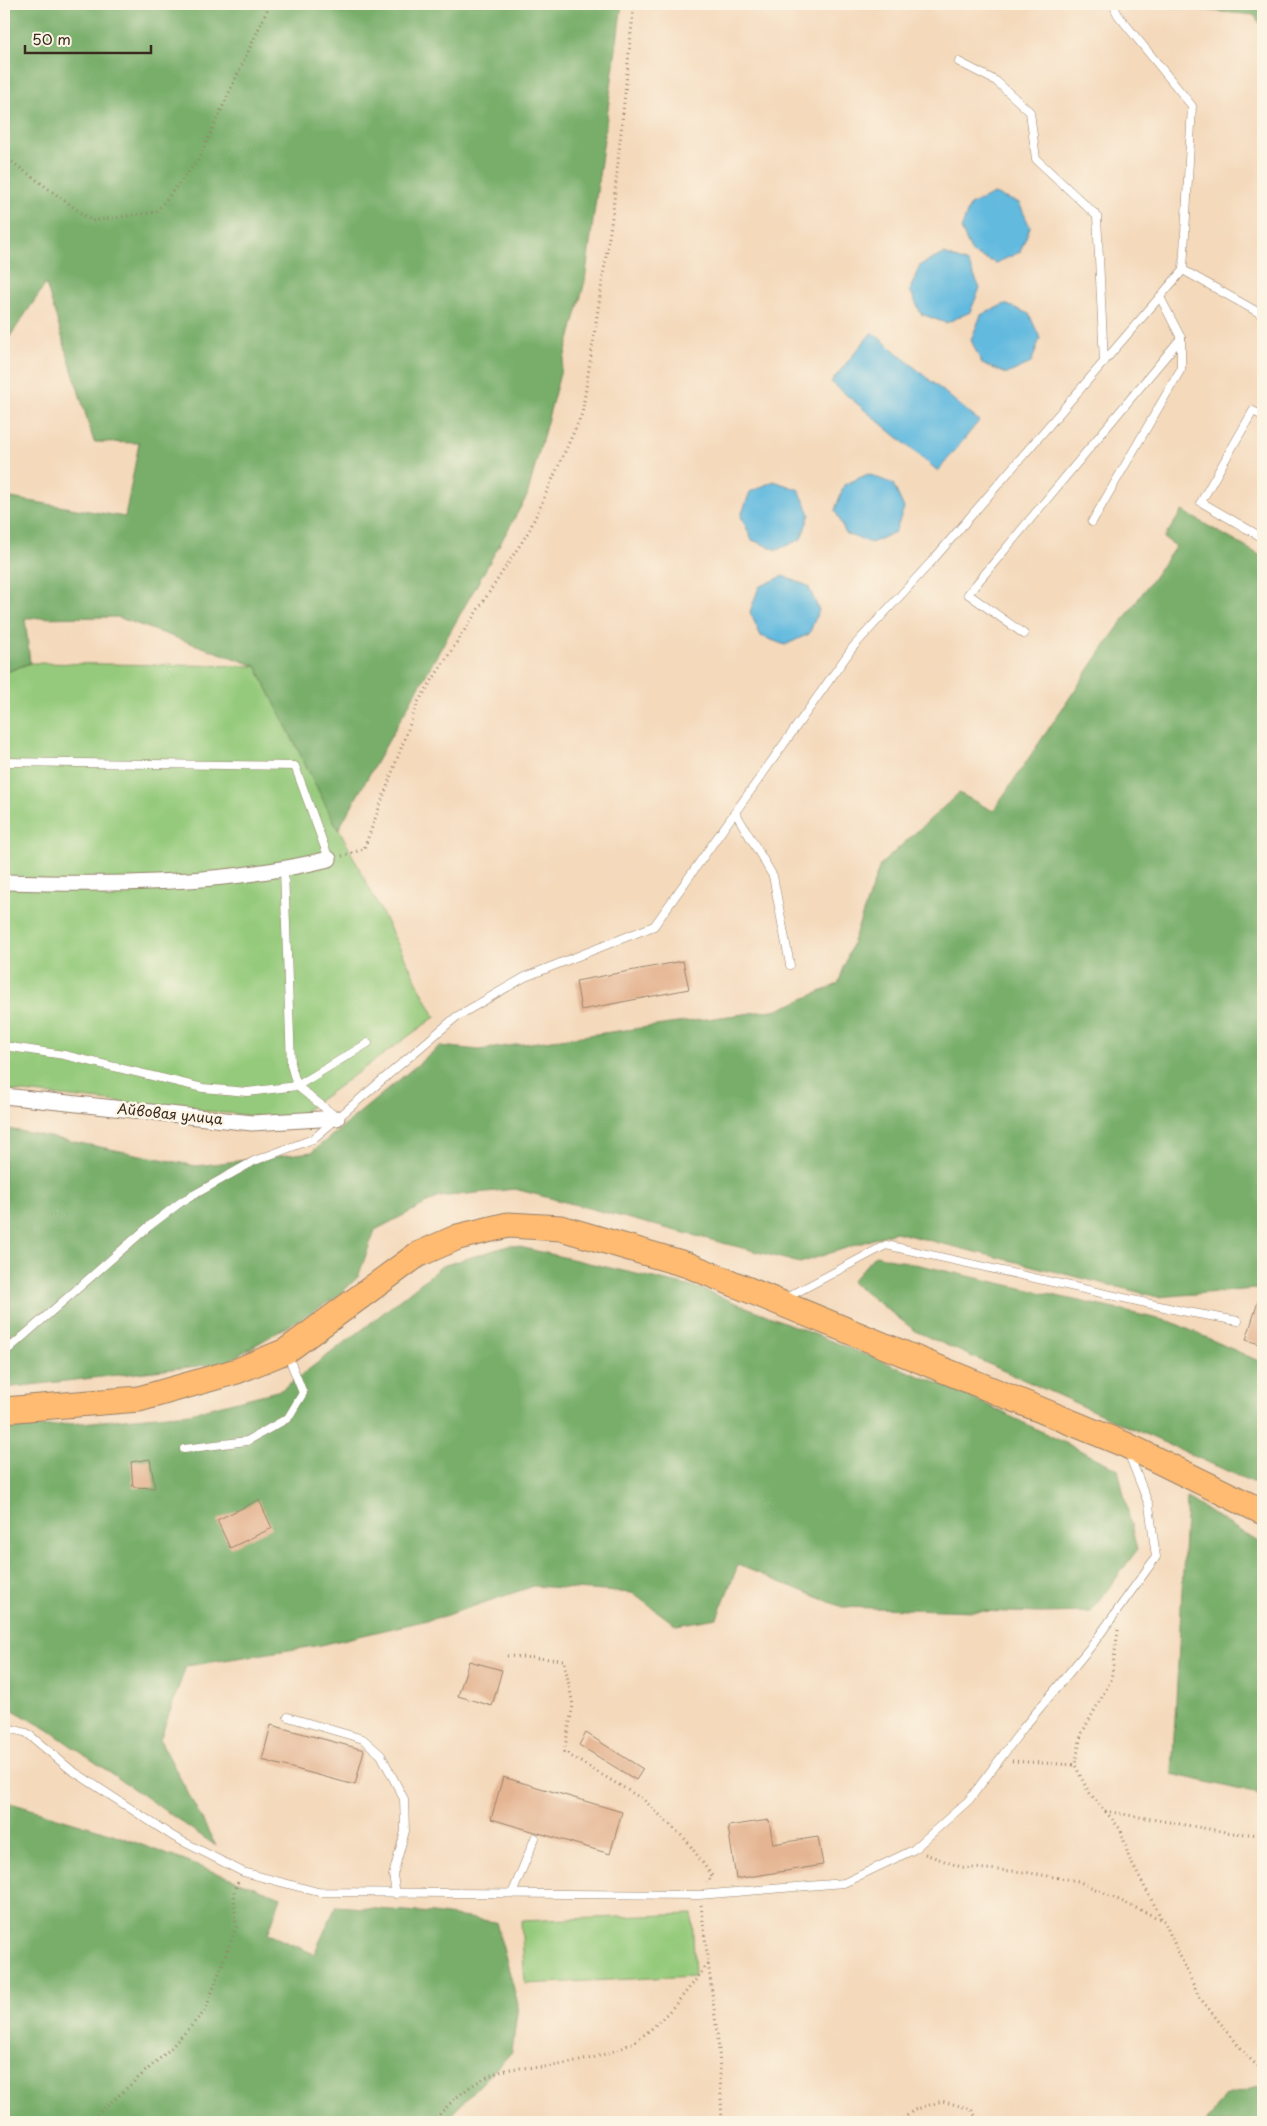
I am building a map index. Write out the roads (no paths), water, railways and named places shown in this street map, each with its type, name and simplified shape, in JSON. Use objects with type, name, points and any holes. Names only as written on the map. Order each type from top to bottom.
[{"type":"main road","points":[[4,1410],[139,1399],[237,1371],[286,1352],[417,1255],[458,1237],[508,1225],[561,1228],[688,1265],[1126,1445],[1263,1512]]},
{"type":"street","points":[[4,882],[68,884],[155,882],[284,870],[329,859]]},
{"type":"street","name":"Айвовая улица","points":[[4,1096],[252,1123],[337,1118]]},
{"type":"lane","points":[[4,1353],[148,1227],[181,1202],[254,1161],[313,1139],[463,1013],[525,976],[654,926],[853,648],[932,561],[1183,270],[1192,106],[1118,15],[1113,4]]},
{"type":"lane","points":[[959,62],[996,80],[1030,112],[1036,159],[1098,216],[1104,362]]},
{"type":"lane","points":[[1183,270],[1263,315]]},
{"type":"lane","points":[[1092,522],[1181,369],[1181,338],[1160,297]]},
{"type":"lane","points":[[1024,634],[968,594],[1181,338]]},
{"type":"lane","points":[[1263,416],[1253,411],[1201,502],[1263,538]]},
{"type":"lane","points":[[4,762],[295,766],[329,859]]},
{"type":"lane","points":[[735,812],[773,876],[790,965]]},
{"type":"lane","points":[[284,870],[291,1065],[297,1086],[337,1118]]},
{"type":"lane","points":[[4,1046],[64,1055],[203,1088],[247,1092],[297,1086],[368,1042]]},
{"type":"lane","points":[[778,1302],[886,1245],[1238,1322]]},
{"type":"lane","points":[[184,1449],[248,1441],[288,1418],[304,1392],[286,1352]]},
{"type":"lane","points":[[4,1727],[28,1733],[70,1769],[174,1837],[243,1872],[318,1892],[699,1895],[844,1883],[913,1850],[969,1800],[998,1760],[1092,1644],[1156,1557],[1149,1505],[1126,1445]]},
{"type":"lane","points":[[288,1717],[363,1739],[381,1755],[404,1799],[405,1831],[393,1876],[396,1894]]},
{"type":"lane","points":[[512,1894],[535,1838]]},
{"type":"water","points":[[994,194],[1019,203],[1030,227],[1020,252],[996,263],[972,253],[961,229],[970,205]]},
{"type":"water","points":[[944,254],[968,263],[980,288],[970,312],[946,323],[921,314],[910,290],[920,265]]},
{"type":"water","points":[[1005,304],[1029,314],[1040,338],[1031,363],[1007,374],[982,364],[971,340],[981,315]]},
{"type":"water","points":[[872,332],[979,421],[938,471],[831,382]]},
{"type":"water","points":[[868,474],[893,484],[904,508],[895,532],[871,543],[846,534],[835,510],[844,485]]},
{"type":"water","points":[[774,481],[799,490],[810,514],[801,539],[777,550],[752,540],[741,516],[750,492]]},
{"type":"water","points":[[783,576],[808,586],[819,610],[809,634],[785,645],[761,636],[750,612],[759,587]]}]
